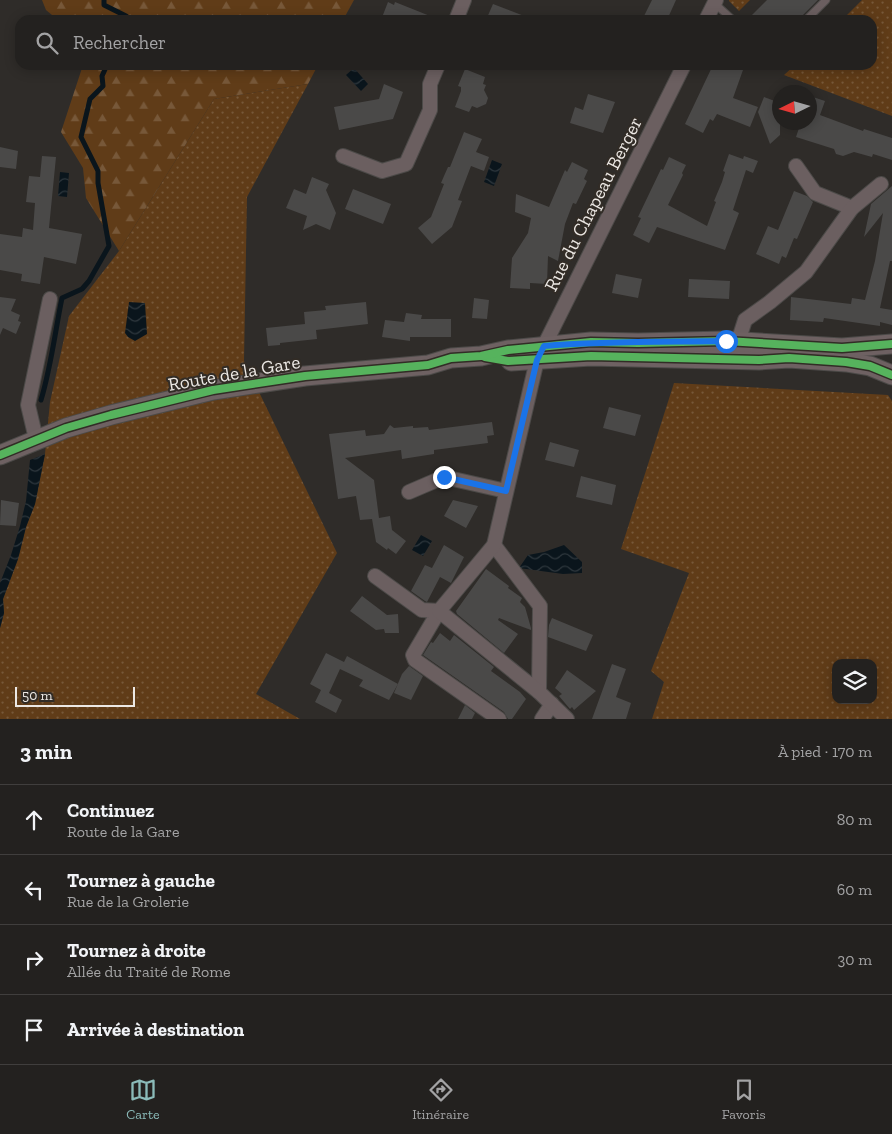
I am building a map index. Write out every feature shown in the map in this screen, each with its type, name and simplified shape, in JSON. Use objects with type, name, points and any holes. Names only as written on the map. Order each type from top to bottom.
[{"type":"street","points":[[458,15],[464,0]]},
{"type":"street","points":[[708,15],[715,2]]},
{"type":"street","points":[[343,156],[382,171],[406,164],[430,110],[430,84],[436,70]]},
{"type":"street","name":"Rue du Chapeau Berger","points":[[494,545],[540,353],[682,70]]},
{"type":"street","points":[[796,166],[815,193],[852,208]]},
{"type":"street","points":[[738,342],[745,320],[806,272],[852,208],[881,184]]},
{"type":"street","points":[[36,439],[28,405],[50,299]]},
{"type":"street","name":"Route de la Gare","points":[[0,455],[66,428],[111,415],[213,390],[305,376],[428,365],[451,358],[480,356],[508,361],[591,342],[738,342],[842,348],[892,344]]},
{"type":"street","name":"Route de la Gare","points":[[540,353],[759,360],[789,358],[846,362],[870,366],[892,375]]},
{"type":"street","points":[[409,492],[444,477],[506,491]]},
{"type":"street","points":[[499,719],[415,660],[413,655],[439,611],[494,545],[540,606],[539,692]]},
{"type":"street","points":[[375,576],[422,610],[439,611],[539,692],[567,719]]},
{"type":"street","points":[[542,719],[552,704]]},
{"type":"lane","points":[[811,15],[826,0]]},
{"type":"lane","points":[[715,2],[728,15]]},
{"type":"green space","points":[[42,0],[354,0],[346,15],[52,15],[46,10]]},
{"type":"green space","points":[[729,0],[750,0],[739,11]]},
{"type":"green space","points":[[862,0],[892,0],[892,116],[817,88],[817,85],[810,85],[784,75],[790,70],[877,70],[877,15],[847,15]]},
{"type":"green space","points":[[81,70],[315,70],[308,84],[214,99],[119,251],[86,198],[83,168],[61,132]]},
{"type":"green space","points":[[308,84],[247,197],[244,361],[337,553],[256,694],[300,719],[0,719],[0,628],[4,613],[3,599],[35,504],[45,454],[50,402],[69,316],[119,251],[214,99]]},
{"type":"green space","points":[[674,383],[888,395],[892,401],[892,719],[652,719],[664,682],[651,671],[689,573],[621,549]]},
{"type":"water","points":[[352,70],[356,70],[368,84],[361,91],[346,75]]},
{"type":"water","points":[[492,160],[502,164],[494,186],[484,182]]},
{"type":"water","points":[[60,172],[69,173],[67,197],[58,196]]},
{"type":"water","points":[[129,302],[145,303],[147,334],[135,341],[125,333]]},
{"type":"water","points":[[45,454],[35,504],[3,599],[4,613],[0,628],[0,583],[20,526],[26,501],[30,460]]},
{"type":"water","points":[[421,535],[432,541],[423,556],[412,550]]},
{"type":"water","points":[[564,545],[582,562],[582,573],[563,574],[519,568],[528,555]]},
{"type":"building","points":[[652,0],[676,0],[669,15],[644,15]]},
{"type":"building","points":[[767,0],[818,0],[803,15],[752,15]]},
{"type":"building","points":[[388,2],[394,5],[395,2],[428,15],[383,15]]},
{"type":"building","points":[[493,4],[522,15],[488,15]]},
{"type":"building","points":[[465,70],[485,77],[483,84],[486,85],[484,90],[488,98],[486,104],[477,108],[472,106],[469,112],[455,107],[461,91],[461,87],[458,86]]},
{"type":"building","points":[[711,70],[743,70],[733,98],[758,107],[750,127],[717,114],[713,121],[710,119],[703,133],[685,124]]},
{"type":"building","points":[[384,84],[403,92],[393,119],[339,130],[334,107],[379,99]]},
{"type":"building","points":[[588,94],[615,102],[603,133],[570,123],[575,107],[583,110]]},
{"type":"building","points":[[764,97],[772,100],[772,130],[780,130],[780,135],[770,144],[758,112]]},
{"type":"building","points":[[817,98],[825,101],[820,115],[863,131],[864,129],[892,138],[892,160],[873,154],[872,157],[854,152],[843,156],[836,154],[834,149],[796,137],[798,130],[817,130]]},
{"type":"building","points":[[464,132],[482,139],[476,152],[489,157],[484,171],[471,166],[458,200],[462,201],[452,227],[432,244],[418,228],[431,217],[444,184],[441,183],[448,167],[450,167]]},
{"type":"building","points":[[0,147],[18,151],[16,169],[0,167]]},
{"type":"building","points":[[729,154],[743,159],[744,156],[758,161],[753,173],[746,170],[733,210],[739,213],[725,250],[657,227],[649,243],[633,235],[641,218],[638,217],[661,169],[663,170],[669,157],[686,165],[668,205],[707,226],[716,202],[714,201],[722,182],[725,172],[723,171]]},
{"type":"building","points":[[42,156],[56,157],[49,228],[82,234],[76,264],[44,257],[40,284],[21,281],[22,274],[0,270],[0,234],[22,237],[23,228],[33,230],[35,203],[26,202],[29,176],[40,177]]},
{"type":"building","points":[[572,162],[588,170],[584,179],[587,181],[576,204],[573,203],[565,224],[558,261],[548,256],[547,284],[530,283],[530,289],[510,288],[512,258],[528,233],[531,218],[515,212],[516,194],[549,207],[565,170],[567,172]]},
{"type":"building","points":[[312,177],[329,184],[326,190],[336,213],[330,230],[316,224],[303,230],[307,216],[286,208],[294,189],[306,194]]},
{"type":"building","points":[[892,186],[892,261],[890,261],[880,308],[892,310],[892,325],[880,322],[880,326],[824,318],[823,322],[790,320],[791,297],[851,304],[852,298],[865,300],[875,261],[883,213],[864,237],[871,204]]},
{"type":"building","points":[[353,189],[391,204],[383,224],[345,209]]},
{"type":"building","points":[[794,191],[807,196],[813,202],[797,239],[794,238],[786,258],[782,256],[779,264],[756,254],[768,226],[778,230]]},
{"type":"building","points":[[616,274],[642,279],[638,298],[612,293]]},
{"type":"building","points":[[689,279],[730,281],[729,299],[688,297]]},
{"type":"building","points":[[0,297],[16,299],[11,311],[20,315],[18,321],[21,322],[16,334],[3,328],[0,335]]},
{"type":"building","points":[[474,298],[489,300],[487,319],[472,318]]},
{"type":"building","points":[[366,302],[368,324],[316,330],[317,339],[268,346],[266,328],[305,324],[304,312],[326,310],[325,306]]},
{"type":"building","points":[[406,313],[422,315],[421,319],[451,319],[451,337],[410,337],[410,341],[382,337],[385,320],[404,322]]},
{"type":"building","points":[[609,407],[641,415],[635,436],[603,428]]},
{"type":"building","points":[[492,422],[494,435],[487,436],[488,443],[434,450],[434,454],[402,459],[401,450],[345,458],[374,480],[379,518],[390,516],[392,530],[406,541],[396,554],[376,542],[372,519],[360,520],[356,496],[338,499],[329,434],[365,430],[366,436],[384,434],[390,425],[394,428],[428,427],[429,430]]},
{"type":"building","points":[[550,442],[579,450],[574,467],[545,460]]},
{"type":"building","points":[[581,476],[616,485],[612,505],[576,497]]},
{"type":"building","points":[[1,500],[19,503],[16,526],[0,525]]},
{"type":"building","points":[[453,500],[478,506],[466,528],[444,516]]},
{"type":"building","points":[[444,545],[464,557],[451,583],[440,577],[427,602],[411,591],[425,565],[432,568]]},
{"type":"building","points":[[486,569],[522,598],[520,602],[525,607],[531,628],[531,630],[499,618],[498,620],[518,634],[504,653],[457,614],[456,611]]},
{"type":"building","points":[[362,596],[387,615],[398,614],[399,633],[385,633],[384,629],[376,630],[350,611]]},
{"type":"building","points":[[552,618],[593,635],[586,651],[548,637]]},
{"type":"building","points":[[440,633],[450,641],[454,635],[494,667],[491,671],[520,692],[526,699],[512,719],[508,719],[504,712],[423,655],[431,642],[433,643]]},
{"type":"building","points":[[326,653],[344,662],[347,656],[398,684],[389,700],[359,686],[363,680],[340,669],[329,693],[342,700],[336,713],[315,702],[321,690],[310,684]]},
{"type":"building","points":[[612,664],[626,669],[616,697],[631,703],[626,719],[592,719]]},
{"type":"building","points":[[409,666],[423,676],[411,700],[394,693],[402,674]]},
{"type":"building","points":[[567,670],[596,691],[574,710],[572,707],[570,709],[559,696],[562,694],[555,688]]},
{"type":"building","points":[[465,705],[475,713],[472,719],[458,719]]},
{"type":"waterway","points":[[104,0],[104,5],[124,15]]},
{"type":"waterway","points":[[41,400],[62,298],[82,289],[89,281],[109,246],[98,183],[98,171],[81,137],[90,99],[103,86],[102,76],[105,70]]},
{"type":"cycle path","points":[[0,455],[66,428],[213,390],[305,376],[428,365],[451,358],[481,356],[508,350],[591,342],[726,341],[842,348],[892,344]]},
{"type":"cycle path","points":[[485,357],[508,361],[591,356],[759,360],[789,358],[846,362],[870,366],[892,375]]},
{"type":"route","points":[[444,477],[506,491],[537,360],[544,346],[591,342],[726,341]]}]
